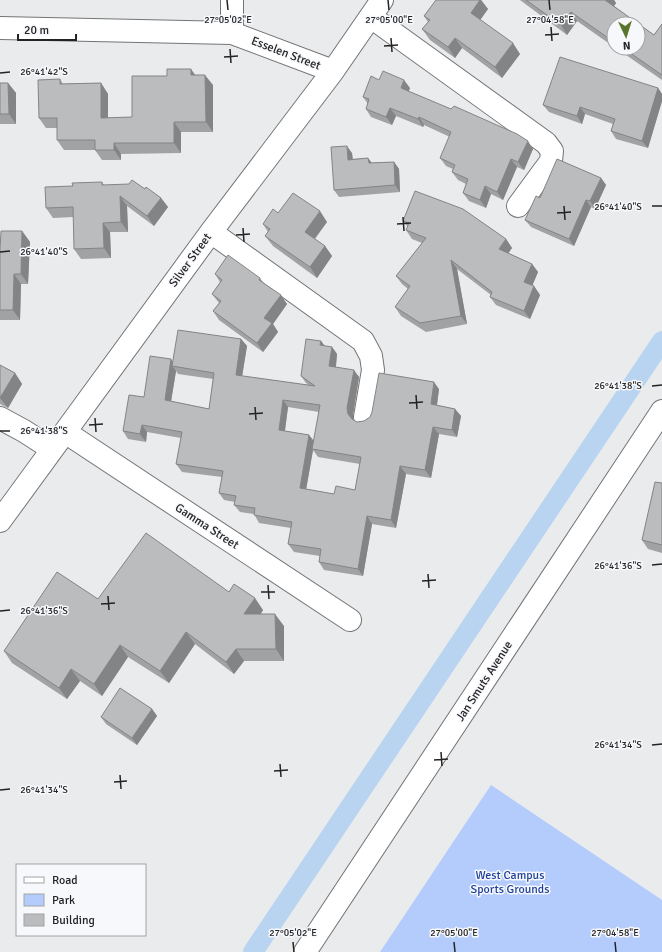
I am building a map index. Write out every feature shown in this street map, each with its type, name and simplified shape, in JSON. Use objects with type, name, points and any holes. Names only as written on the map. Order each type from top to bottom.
[{"type":"street","points":[[232,0],[232,33]]},
{"type":"street","points":[[376,8],[546,143],[552,151],[550,161],[518,206]]},
{"type":"street","name":"Silver Street","points":[[0,521],[211,232],[333,71],[376,8]]},
{"type":"street","name":"Esselen Street","points":[[0,28],[232,33],[333,71]]},
{"type":"street","points":[[211,232],[363,341],[371,356],[373,370],[365,417]]},
{"type":"street","name":"Jan Smuts Avenue","points":[[306,952],[662,411]]},
{"type":"street","name":"Gamma Street","points":[[0,418],[24,431],[59,440],[350,620]]},
{"type":"green space","name":"West Campus Sports Grounds","points":[[491,785],[662,900],[662,952],[380,952]]},
{"type":"building","points":[[436,0],[480,0],[471,13],[513,43],[495,67],[455,38],[448,47],[422,29],[430,20],[424,16]]},
{"type":"building","points":[[526,0],[605,0],[627,16],[606,16],[606,36],[571,12],[561,25]]},
{"type":"building","points":[[662,24],[662,75],[635,56],[646,56],[646,29],[654,35]]},
{"type":"building","points":[[560,57],[658,88],[642,141],[611,131],[615,119],[580,107],[577,116],[543,105]]},
{"type":"building","points":[[167,69],[191,69],[191,75],[205,75],[206,122],[174,122],[174,143],[114,143],[114,150],[95,150],[95,140],[57,140],[57,118],[39,118],[38,80],[60,79],[60,84],[101,83],[101,118],[132,117],[132,76],[167,76]]},
{"type":"building","points":[[383,71],[404,80],[401,88],[451,109],[454,106],[517,134],[528,141],[518,162],[511,159],[497,192],[485,186],[480,200],[463,193],[468,179],[452,172],[455,165],[440,158],[451,132],[419,117],[418,119],[390,108],[386,117],[366,109],[369,99],[363,97],[371,76],[379,80]]},
{"type":"building","points":[[0,83],[8,83],[9,114],[0,114]]},
{"type":"building","points":[[347,146],[348,160],[368,158],[369,163],[394,162],[395,185],[334,190],[331,147]]},
{"type":"building","points":[[557,159],[601,178],[590,201],[586,200],[569,239],[525,220],[536,196],[540,198]]},
{"type":"building","points":[[132,180],[145,189],[146,187],[161,198],[147,216],[120,196],[121,222],[103,223],[104,248],[74,249],[73,207],[46,208],[45,187],[73,186],[72,183],[102,182],[102,185],[129,184]]},
{"type":"building","points":[[415,191],[463,209],[506,239],[499,249],[532,264],[524,282],[534,286],[524,311],[490,297],[492,292],[451,260],[461,316],[420,323],[395,307],[410,286],[396,276],[426,238],[406,230],[409,223],[403,221]]},
{"type":"building","points":[[293,193],[320,211],[305,232],[325,246],[310,267],[265,236],[270,229],[263,224],[273,209],[278,213]]},
{"type":"building","points":[[1,231],[22,231],[21,274],[14,274],[13,310],[0,310]]},
{"type":"building","points":[[228,255],[260,278],[259,280],[281,295],[264,318],[272,323],[257,343],[213,311],[221,301],[212,294],[222,280],[215,274]]},
{"type":"building","points":[[178,330],[241,339],[236,375],[315,386],[301,376],[306,339],[321,341],[320,345],[332,347],[329,366],[354,370],[347,408],[348,414],[352,419],[357,422],[364,421],[370,417],[379,373],[434,382],[431,404],[455,409],[452,430],[433,427],[425,470],[400,466],[391,520],[367,516],[358,569],[319,562],[321,549],[288,544],[292,522],[254,515],[255,508],[234,505],[236,496],[219,493],[223,471],[176,464],[182,432],[142,425],[140,434],[123,431],[129,395],[144,397],[150,356],[171,359],[165,400],[209,409],[214,373],[172,366]],"holes":[[[283,400],[320,405],[312,449],[361,457],[355,490],[336,486],[334,494],[300,488],[309,435],[279,430]]]},
{"type":"building","points":[[0,365],[15,373],[0,398]]},
{"type":"building","points":[[655,482],[662,483],[662,545],[642,540]]},
{"type":"building","points":[[146,533],[229,592],[234,584],[255,598],[244,614],[275,614],[276,649],[236,649],[226,662],[186,632],[160,671],[120,645],[94,684],[71,669],[59,688],[4,651],[57,572],[98,599]]},
{"type":"building","points":[[120,688],[152,709],[132,738],[101,717]]},
{"type":"waterway","points":[[253,952],[662,341]]}]
